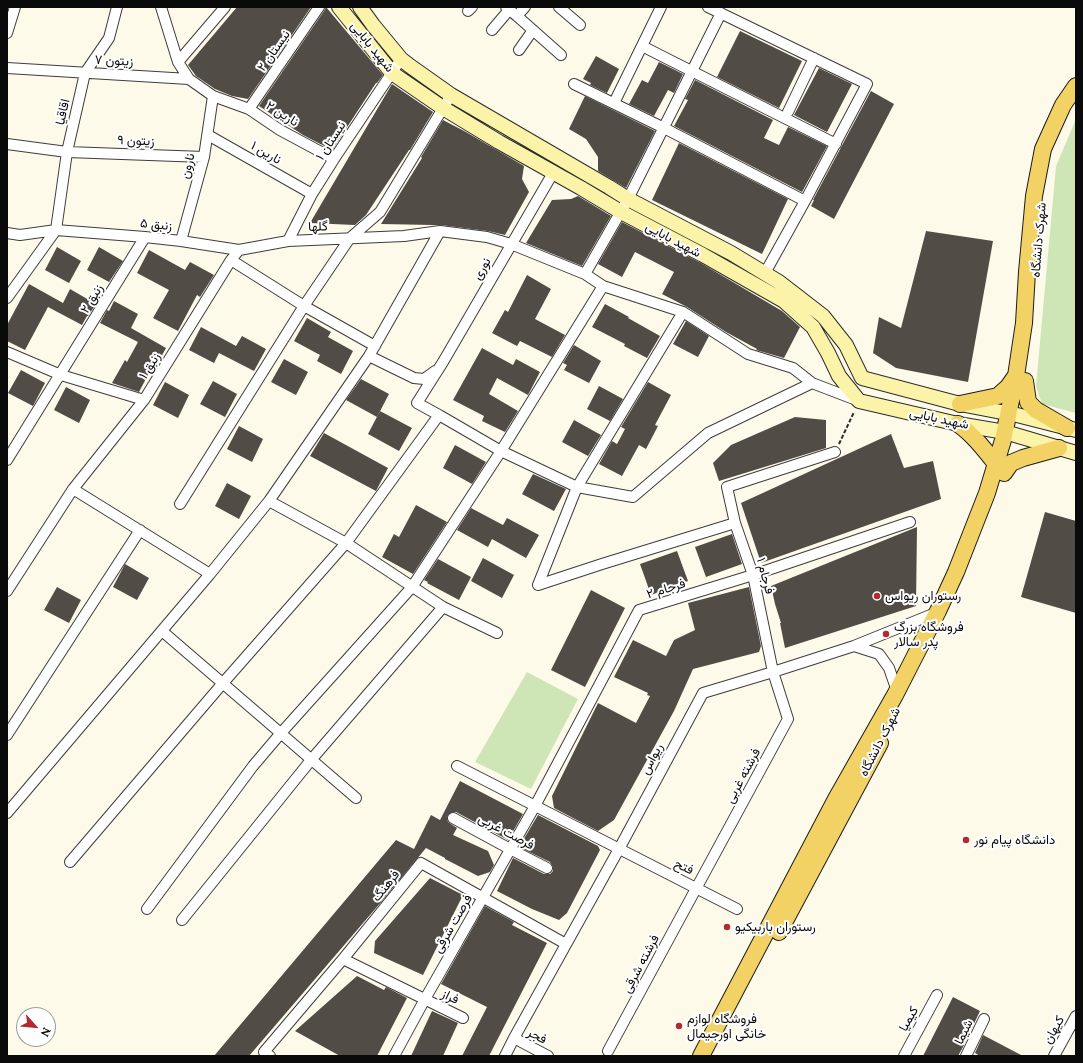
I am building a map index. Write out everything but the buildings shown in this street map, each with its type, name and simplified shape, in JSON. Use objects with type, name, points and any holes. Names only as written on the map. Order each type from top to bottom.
[{"type":"main road","name":"شهید بابایی","points":[[363,8],[401,59],[451,95],[628,199],[731,253],[779,282],[823,316],[846,345],[862,378],[960,404],[1013,414],[1072,429]]},
{"type":"main road","name":"شهید بابایی","points":[[343,9],[392,73],[443,108],[621,212],[703,255],[784,301],[813,327],[839,376],[859,402],[1009,434],[1076,453]]},
{"type":"main road","points":[[701,1056],[836,799],[897,691],[938,612],[956,572],[987,493],[1000,469],[1020,379],[1034,196],[1043,149],[1063,105],[1076,86]]},
{"type":"main road","name":"شهرک دانشگاه","points":[[1020,379],[1044,182],[1049,162],[1060,134],[1076,105]]},
{"type":"main road","points":[[960,404],[998,396],[1008,386],[1020,379]]},
{"type":"main road","points":[[1020,379],[1028,402],[1036,410],[1072,429]]},
{"type":"main road","points":[[958,424],[974,437],[1000,469]]},
{"type":"main road","points":[[1000,469],[1023,458],[1059,448]]},
{"type":"main road","name":"شهرک دانشگاه","points":[[712,1056],[883,737],[969,568],[986,525],[1000,469]]},
{"type":"street","points":[[7,31],[15,7]]},
{"type":"street","name":"اقاقیا","points":[[56,230],[67,152],[86,73],[109,38],[117,7]]},
{"type":"street","points":[[161,7],[178,62],[189,79],[213,96]]},
{"type":"street","points":[[178,62],[226,7]]},
{"type":"street","name":"نیستان ۲","points":[[249,109],[319,7]]},
{"type":"street","points":[[492,30],[510,11],[525,7]]},
{"type":"street","points":[[559,7],[580,25]]},
{"type":"street","points":[[614,103],[661,7]]},
{"type":"street","points":[[708,7],[868,84],[806,201],[765,273]]},
{"type":"street","points":[[353,24],[363,8]]},
{"type":"street","points":[[510,11],[561,55]]},
{"type":"street","points":[[585,274],[628,199],[721,13]]},
{"type":"street","points":[[519,50],[533,30]]},
{"type":"street","points":[[642,46],[836,144]]},
{"type":"street","points":[[788,112],[814,58]]},
{"type":"street","name":"نیستان ۱","points":[[288,241],[312,194],[401,59]]},
{"type":"street","name":"زیتون ۷","points":[[7,68],[189,79]]},
{"type":"street","points":[[574,84],[664,128],[806,201]]},
{"type":"street","points":[[180,504],[304,306],[350,238],[380,212],[451,95]]},
{"type":"street","name":"نارین ۲","points":[[213,96],[249,109],[280,130],[334,160]]},
{"type":"street","name":"نارون","points":[[181,241],[204,157],[213,96]]},
{"type":"street","name":"نارین ۱","points":[[208,135],[312,194]]},
{"type":"street","points":[[7,144],[67,152]]},
{"type":"street","name":"زیتون ۹","points":[[67,152],[204,157]]},
{"type":"street","name":"نوری","points":[[439,415],[417,404],[553,173]]},
{"type":"street","points":[[7,298],[56,230]]},
{"type":"street","name":"زنبق ۵","points":[[7,233],[20,235],[56,230],[145,237],[239,250],[288,241]]},
{"type":"street","points":[[7,813],[210,574],[269,501],[369,356],[440,231]]},
{"type":"street","name":"گلها","points":[[288,241],[404,236],[440,231],[486,237],[511,244],[585,274],[603,286],[683,312],[748,354],[793,368],[812,384],[859,402]]},
{"type":"street","name":"زنبق ۲","points":[[7,460],[145,237]]},
{"type":"street","name":"زنبق ۱","points":[[7,591],[73,490],[144,400],[239,250]]},
{"type":"street","points":[[232,260],[304,306],[375,346]]},
{"type":"street","points":[[147,909],[253,766],[412,587],[501,451],[603,286]]},
{"type":"street","points":[[683,312],[577,486],[538,585],[735,523]]},
{"type":"street","points":[[7,352],[60,375],[144,400]]},
{"type":"street","points":[[369,356],[414,378],[424,379],[439,368]]},
{"type":"street","points":[[70,862],[222,683],[346,543],[439,415],[501,451],[577,486],[634,497],[708,433],[812,384]]},
{"type":"street","name":"فرجام ۱","points":[[773,672],[753,575],[735,523],[727,487],[835,452]]},
{"type":"street","points":[[73,490],[210,574]]},
{"type":"street","points":[[269,501],[346,543],[443,607],[497,633]]},
{"type":"street","name":"فرجام ۲","points":[[535,806],[639,610],[753,575],[910,522]]},
{"type":"street","points":[[7,735],[140,530]]},
{"type":"street","points":[[182,920],[311,760],[443,607]]},
{"type":"street","name":"ریواس","points":[[506,1056],[514,1038],[619,849],[703,693],[854,646],[938,612]]},
{"type":"street","points":[[162,631],[356,798]]},
{"type":"street","points":[[854,646],[879,654],[889,668],[897,691]]},
{"type":"street","name":"فرشته غربی","points":[[697,889],[788,718],[773,672]]},
{"type":"street","points":[[457,766],[535,806]]},
{"type":"street","name":"فتح","points":[[535,806],[737,909]]},
{"type":"street","name":"فرصت شرقی","points":[[394,1056],[535,806]]},
{"type":"street","name":"فرصت غربی","points":[[453,818],[547,868]]},
{"type":"street","name":"فرهنگ","points":[[267,1054],[422,863],[566,944]]},
{"type":"street","name":"فرشته شرقی","points":[[608,1051],[697,889]]},
{"type":"street","name":"فراز","points":[[343,959],[464,1018]]},
{"type":"street","name":"کیمیا","points":[[904,1056],[937,995]]},
{"type":"street","name":"کیهان","points":[[1054,1056],[1076,1016]]},
{"type":"street","name":"شیما","points":[[966,1056],[984,1019]]},
{"type":"street","name":"فجر","points":[[514,1038],[548,1056]]},
{"type":"path","points":[[835,452],[859,402]]},
{"type":"green space","points":[[1076,119],[1076,413],[1042,404],[1036,386],[1056,166]]},
{"type":"green space","points":[[527,672],[578,699],[531,789],[475,762]]},
{"type":"place","name":"رستوران ریواس","points":[[877,596]]},
{"type":"place","name":"فروشگاه بزرگ پدر سالار","points":[[886,634]]},
{"type":"place","name":"دانشگاه پیام نور","points":[[966,840]]},
{"type":"place","name":"رستوران باربیکیو","points":[[727,927]]},
{"type":"place","name":"فروشگاه لوازم خانگی اورجیمال","points":[[679,1026]]}]
